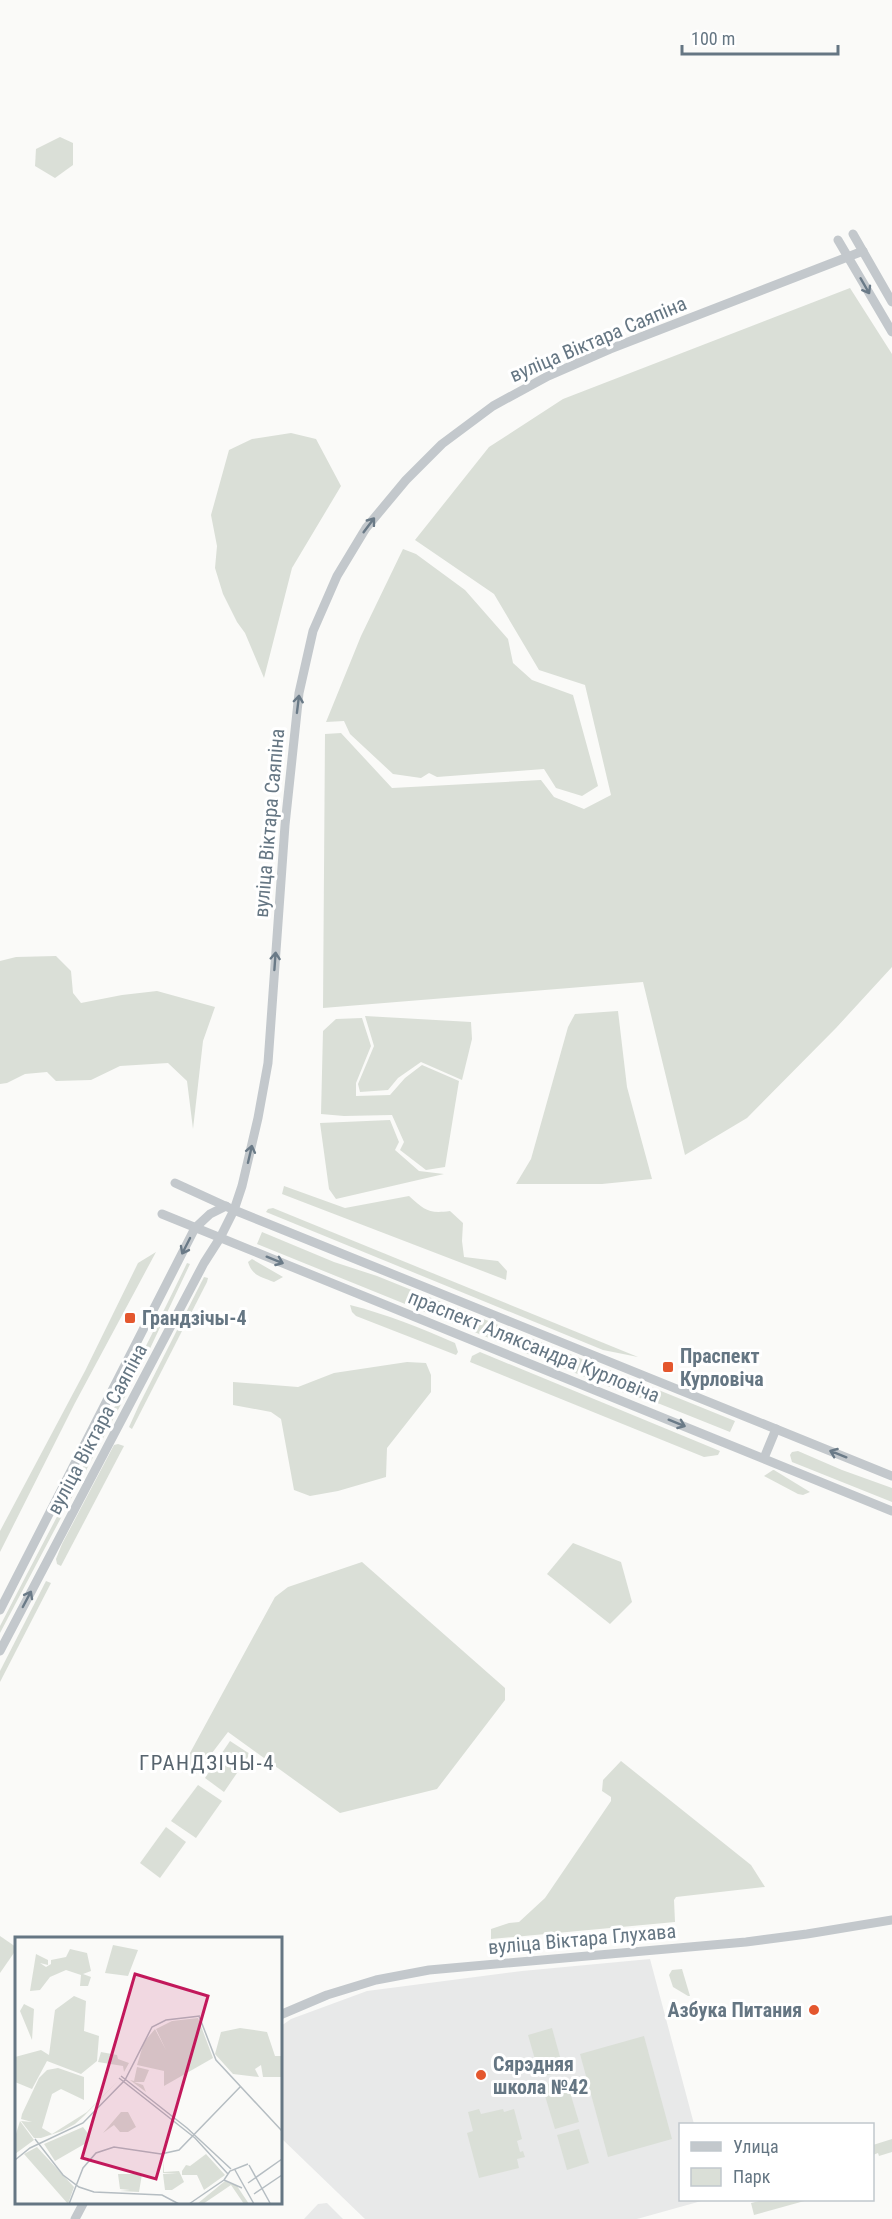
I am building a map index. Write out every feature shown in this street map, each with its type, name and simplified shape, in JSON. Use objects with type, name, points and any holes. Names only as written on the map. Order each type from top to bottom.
[{"type":"street","points":[[853,234],[892,303]]},
{"type":"street","points":[[838,240],[892,332]]},
{"type":"street","name":"вуліца Віктара Саяпіна","points":[[0,1651],[204,1263],[220,1238],[230,1208],[258,1118],[268,1063],[285,825],[299,693],[313,632],[337,576],[366,528],[406,480],[442,444],[493,406],[548,376],[610,349],[863,251]]},
{"type":"street","name":"праспект Аляксандра Курловіча","points":[[176,1183],[230,1208],[892,1476]]},
{"type":"street","name":"вуліца Віктара Саяпіна","points":[[0,1610],[195,1228],[210,1214],[230,1208]]},
{"type":"street","name":"праспект Аляксандра Курловіча","points":[[162,1214],[892,1511]]},
{"type":"street","points":[[764,1458],[776,1429]]},
{"type":"street","name":"вуліца Віктара Глухава","points":[[282,2014],[327,1995],[376,1980],[429,1970],[746,1942],[892,1920]]},
{"type":"street","points":[[75,2219],[83,2204]]},
{"type":"shaded area","name":"Сярэдняя школа №42","points":[[650,1959],[694,2123],[679,2123],[679,2201],[701,2201],[637,2219],[365,2219],[282,2139],[282,2025],[291,2019],[367,1991],[522,1971]]},
{"type":"shaded area","points":[[327,2203],[343,2219],[304,2219],[318,2204]]},
{"type":"green space","points":[[60,137],[73,143],[73,165],[55,178],[35,166],[36,149]]},
{"type":"green space","points":[[850,288],[892,354],[892,967],[836,1028],[747,1118],[685,1155],[643,982],[323,1008],[325,734],[341,733],[392,788],[541,780],[554,797],[584,809],[611,795],[585,685],[539,670],[494,594],[415,540],[489,447],[563,399]]},
{"type":"green space","points":[[291,433],[316,439],[341,486],[292,568],[264,678],[245,633],[223,594],[215,568],[217,546],[211,515],[229,450],[252,439]]},
{"type":"green space","points":[[403,549],[416,554],[465,590],[508,639],[513,663],[532,680],[573,695],[598,786],[582,796],[556,788],[544,769],[437,777],[429,773],[421,778],[393,774],[350,734],[344,721],[326,722],[361,636]]},
{"type":"green space","points":[[56,956],[71,971],[73,993],[81,1003],[157,991],[215,1007],[203,1041],[193,1129],[187,1081],[168,1063],[120,1066],[91,1080],[56,1081],[47,1072],[25,1074],[0,1084],[0,961],[16,957]]},
{"type":"green space","points":[[618,1011],[627,1087],[652,1179],[602,1184],[516,1184],[531,1159],[568,1027],[575,1014]]},
{"type":"green space","points":[[365,1016],[471,1022],[472,1039],[462,1080],[421,1062],[398,1078],[388,1090],[360,1092],[358,1084],[374,1046]]},
{"type":"green space","points":[[362,1018],[371,1046],[356,1083],[356,1096],[390,1095],[405,1078],[422,1065],[459,1081],[445,1167],[426,1170],[400,1150],[404,1142],[392,1115],[321,1114],[323,1031],[336,1019]]},
{"type":"green space","points":[[390,1120],[399,1142],[395,1150],[419,1171],[444,1174],[336,1199],[329,1189],[320,1123]]},
{"type":"green space","points":[[284,1186],[345,1208],[409,1196],[427,1210],[450,1211],[463,1223],[464,1257],[498,1261],[507,1271],[506,1280],[282,1194]]},
{"type":"green space","points":[[273,1208],[638,1357],[603,1350],[266,1212]]},
{"type":"green space","points":[[262,1232],[334,1262],[377,1276],[735,1421],[730,1432],[660,1404],[627,1394],[257,1244]]},
{"type":"green space","points":[[156,1252],[75,1403],[0,1552],[0,1531],[85,1371],[138,1263]]},
{"type":"green space","points":[[252,1259],[283,1277],[274,1282],[258,1275],[248,1262]]},
{"type":"green space","points":[[187,1263],[190,1264],[146,1357],[0,1633],[0,1626]]},
{"type":"green space","points":[[204,1277],[208,1278],[207,1282],[132,1429],[129,1427],[139,1405]]},
{"type":"green space","points":[[350,1305],[390,1317],[442,1337],[455,1343],[458,1352],[456,1355],[356,1316]]},
{"type":"green space","points":[[480,1352],[720,1451],[718,1455],[704,1457],[470,1362],[472,1356]]},
{"type":"green space","points":[[407,1362],[426,1363],[431,1375],[431,1392],[387,1448],[386,1477],[338,1491],[310,1496],[294,1490],[281,1419],[271,1412],[233,1405],[233,1382],[298,1387],[334,1373]]},
{"type":"green space","points":[[114,1445],[124,1446],[61,1566],[57,1564],[56,1559],[62,1544]]},
{"type":"green space","points":[[798,1451],[892,1488],[892,1502],[792,1462],[790,1455]]},
{"type":"green space","points":[[773,1470],[810,1492],[803,1495],[798,1494],[764,1476]]},
{"type":"green space","points":[[573,1543],[621,1562],[632,1602],[610,1624],[547,1574]]},
{"type":"green space","points":[[362,1562],[505,1688],[505,1700],[437,1789],[340,1813],[228,1732],[196,1774],[184,1764],[275,1597],[288,1587]]},
{"type":"green space","points":[[46,1581],[51,1583],[0,1682],[0,1671]]},
{"type":"green space","points":[[230,1741],[250,1754],[224,1792],[205,1778]]},
{"type":"green space","points":[[621,1761],[751,1865],[765,1887],[676,1897],[674,1900],[675,1922],[491,1939],[491,1929],[519,1922],[545,1898],[611,1801],[611,1797],[602,1791],[603,1780]]},
{"type":"green space","points":[[198,1785],[222,1801],[196,1838],[171,1821]]},
{"type":"green space","points":[[166,1827],[186,1842],[160,1878],[140,1863]]},
{"type":"green space","points":[[0,1936],[15,1946],[15,1951],[0,1973]]},
{"type":"green space","points":[[682,1969],[690,1996],[673,1987],[669,1975],[672,1970]]},
{"type":"green space","points":[[552,2028],[564,2071],[540,2077],[528,2035]]},
{"type":"green space","points":[[644,2036],[672,2139],[608,2157],[580,2054]]},
{"type":"green space","points":[[566,2079],[579,2122],[555,2129],[542,2086]]},
{"type":"green space","points":[[479,2109],[481,2114],[514,2109],[522,2139],[517,2141],[520,2152],[523,2151],[525,2157],[517,2159],[519,2168],[479,2178],[467,2133],[473,2131],[468,2112]]},
{"type":"green space","points":[[579,2129],[589,2163],[567,2170],[557,2135]]},
{"type":"green space","points":[[892,2139],[892,2152],[879,2156],[878,2153],[874,2155],[874,2145]]},
{"type":"green space","points":[[759,2201],[804,2201],[754,2215],[751,2203]]},
{"type":"place","name":"Грандзічы-4","points":[[130,1318]]},
{"type":"place","name":"Праспект Курловіча","points":[[668,1367]]},
{"type":"place","name":"Азбука Питания","points":[[814,2010]]},
{"type":"place","name":"Сярэдняя школа №42","points":[[481,2075]]},
{"type":"district","name":"ГРАНДЗІЧЫ-4","points":[[207,1763]]}]
